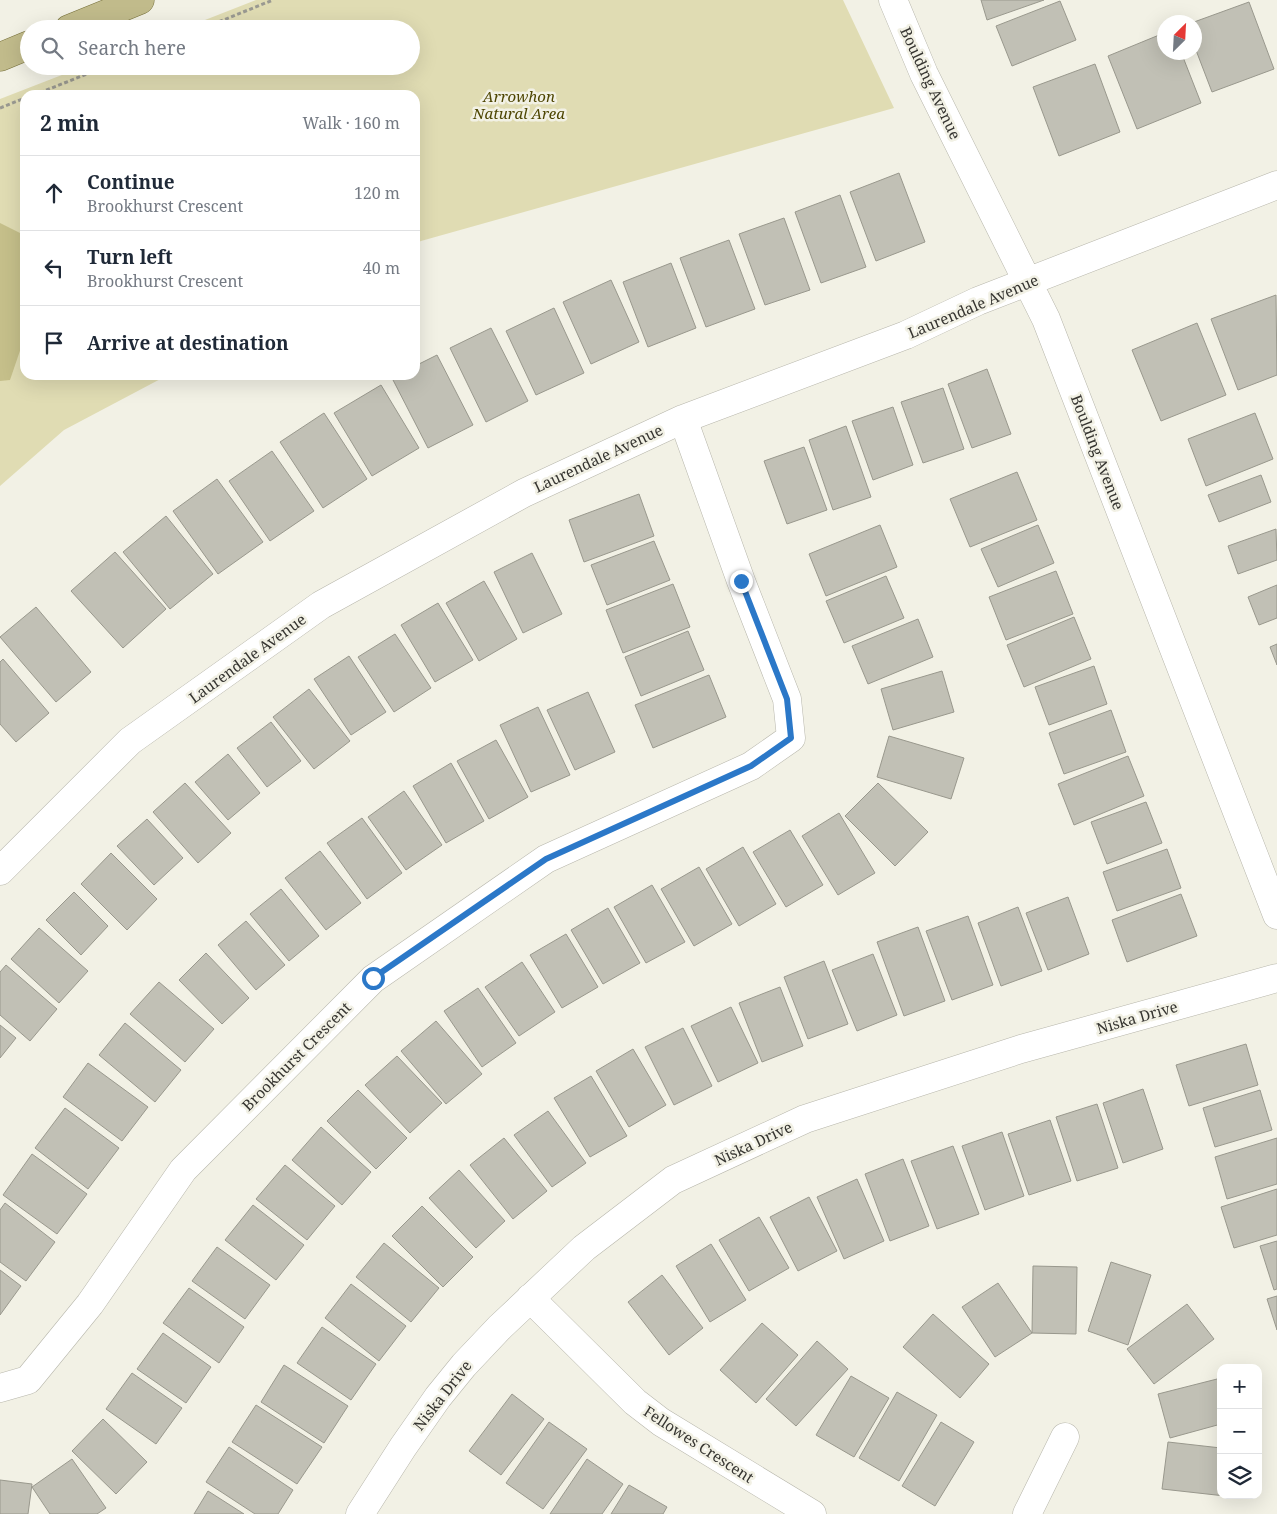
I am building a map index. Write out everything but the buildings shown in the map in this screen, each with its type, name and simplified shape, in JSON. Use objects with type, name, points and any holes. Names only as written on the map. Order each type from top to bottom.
[{"type":"main road","points":[[91,20],[140,0]]},
{"type":"main road","points":[[0,57],[20,49]]},
{"type":"street","name":"Boulding Avenue","points":[[893,0],[924,74],[1046,319],[1277,915]]},
{"type":"street","name":"Laurendale Avenue","points":[[0,871],[130,741],[321,605],[524,493],[683,419],[906,335],[978,301],[1277,185]]},
{"type":"street","name":"Brookhurst Crescent","points":[[0,1388],[28,1380],[90,1304],[183,1170],[373,978],[546,859],[751,766],[791,738],[787,699],[741,581],[683,419]]},
{"type":"street","name":"Niska Drive","points":[[360,1514],[438,1397],[500,1327],[584,1248],[673,1180],[805,1119],[1021,1049],[1277,978]]},
{"type":"street","name":"Fellowes Crescent","points":[[530,1298],[635,1402],[661,1422],[812,1514]]},
{"type":"street","points":[[1027,1514],[1065,1437]]},
{"type":"path","points":[[223,20],[273,0]]},
{"type":"path","points":[[47,90],[84,75]]},
{"type":"path","points":[[0,108],[20,100]]},
{"type":"green space","name":"Arrowhon Natural Area","points":[[256,0],[843,0],[894,108],[420,242],[420,90],[23,90],[62,75],[420,75],[420,20],[205,20]]},
{"type":"green space","name":"Arrowhon Natural Area","points":[[20,91],[20,380],[159,380],[64,430],[0,486],[0,99]]},
{"type":"shaded area","points":[[0,223],[20,233],[20,351],[10,380],[0,381]]},
{"type":"route","points":[[373,978],[546,859],[751,766],[791,738],[787,699],[741,581]]}]
